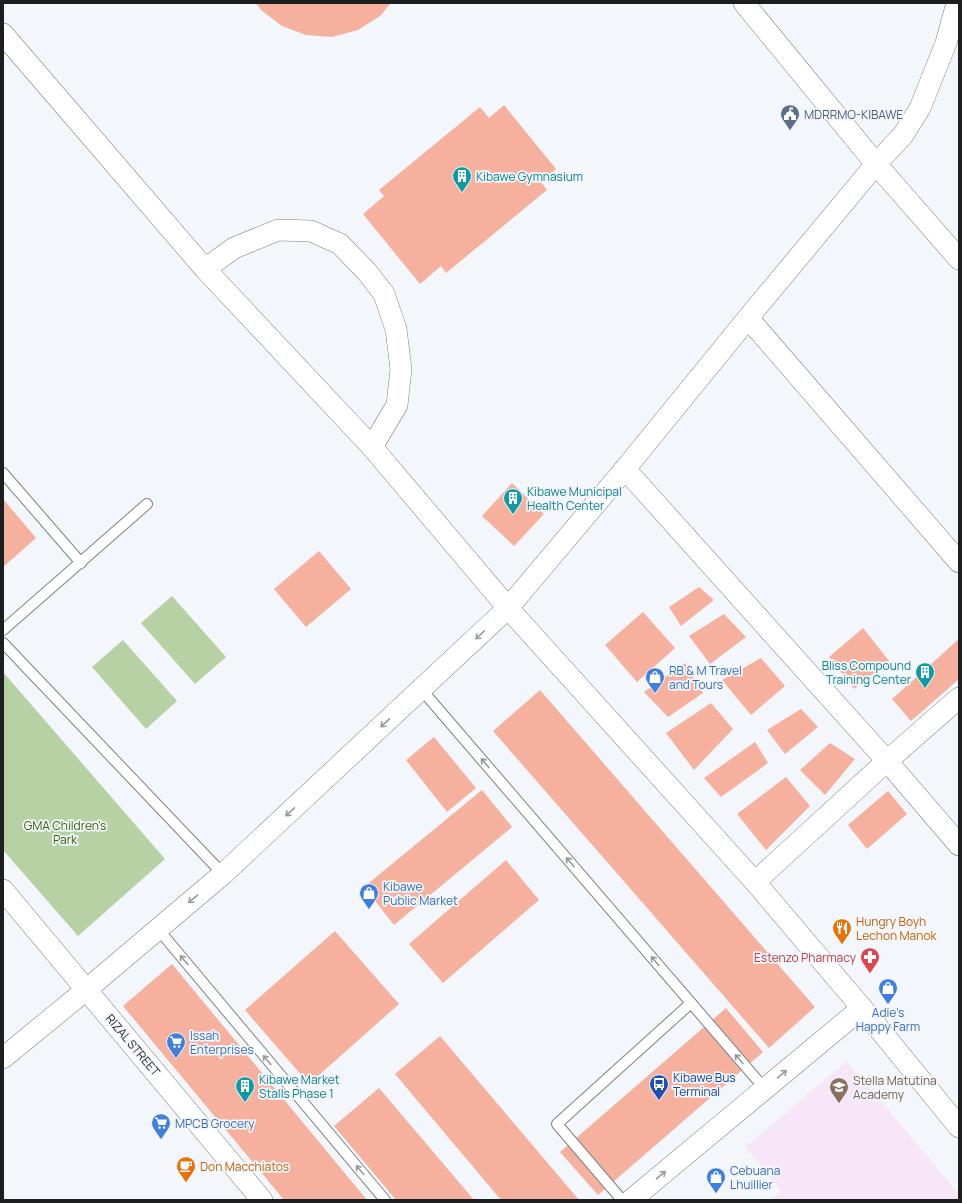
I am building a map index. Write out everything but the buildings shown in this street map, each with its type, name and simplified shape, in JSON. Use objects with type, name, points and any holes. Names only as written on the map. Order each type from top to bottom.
[{"type":"street","points":[[744,3],[876,164],[959,259]]},
{"type":"street","points":[[3,1058],[223,874],[508,608],[625,469],[876,164],[903,135],[920,108],[946,43],[958,3]]},
{"type":"street","points":[[3,34],[205,269],[372,447],[508,608],[755,882],[956,1116]]},
{"type":"street","points":[[205,269],[234,248],[278,230],[311,231],[340,244],[367,272],[384,294],[396,329],[401,369],[397,405],[372,447]]},
{"type":"street","points":[[748,318],[959,562]]},
{"type":"street","points":[[625,469],[887,761],[959,845]]},
{"type":"street","points":[[755,882],[887,761],[959,698]]},
{"type":"street","name":"RIZAL STREET","points":[[3,890],[262,1200]]},
{"type":"street","points":[[631,1200],[862,1008]]},
{"type":"lane","points":[[3,473],[81,563]]},
{"type":"lane","points":[[3,630],[147,504]]},
{"type":"lane","points":[[3,643],[223,874]]},
{"type":"lane","points":[[421,689],[765,1089]]},
{"type":"lane","points":[[158,929],[385,1200]]},
{"type":"lane","points":[[622,1200],[557,1124],[691,1003]]},
{"type":"shaded area","name":"Stella Matutina Academy","points":[[847,1061],[959,1194],[959,1200],[770,1200],[781,1191],[745,1147]]},
{"type":"green space","points":[[172,596],[226,657],[195,684],[141,623]]},
{"type":"green space","points":[[123,640],[177,701],[146,729],[92,667]]},
{"type":"green space","name":"GMA Children's Park","points":[[3,672],[165,859],[78,936],[3,850]]},
{"type":"place","name":"MDRRMO-KIBAWE","points":[[790,131]]},
{"type":"place","name":"Kibawe Gymnasium","points":[[462,193]]},
{"type":"place","name":"Kibawe Municipal Health Center","points":[[513,515]]},
{"type":"place","name":"Bliss Compound Training Center","points":[[925,689]]},
{"type":"place","name":"RB & M Travel and Tours","points":[[655,694]]},
{"type":"place","name":"Kibawe Public Market","points":[[369,910]]},
{"type":"place","name":"Hungry Boyh Lechon Manok","points":[[842,945]]},
{"type":"place","name":"Estenzo Pharmacy","points":[[870,974]]},
{"type":"place","name":"Adie's Happy Farm","points":[[888,1005]]},
{"type":"place","name":"Issah Enterprises","points":[[176,1059]]},
{"type":"place","name":"Kibawe Bus Terminal","points":[[659,1101]]},
{"type":"place","name":"Kibawe Market Stalls Phase 1","points":[[245,1103]]},
{"type":"place","name":"Stella Matutina Academy","points":[[839,1104]]},
{"type":"place","name":"MPCB Grocery","points":[[161,1140]]},
{"type":"place","name":"Don Macchiatos","points":[[186,1183]]},
{"type":"place","name":"Cebuana Lhuillier","points":[[716,1194]]}]
